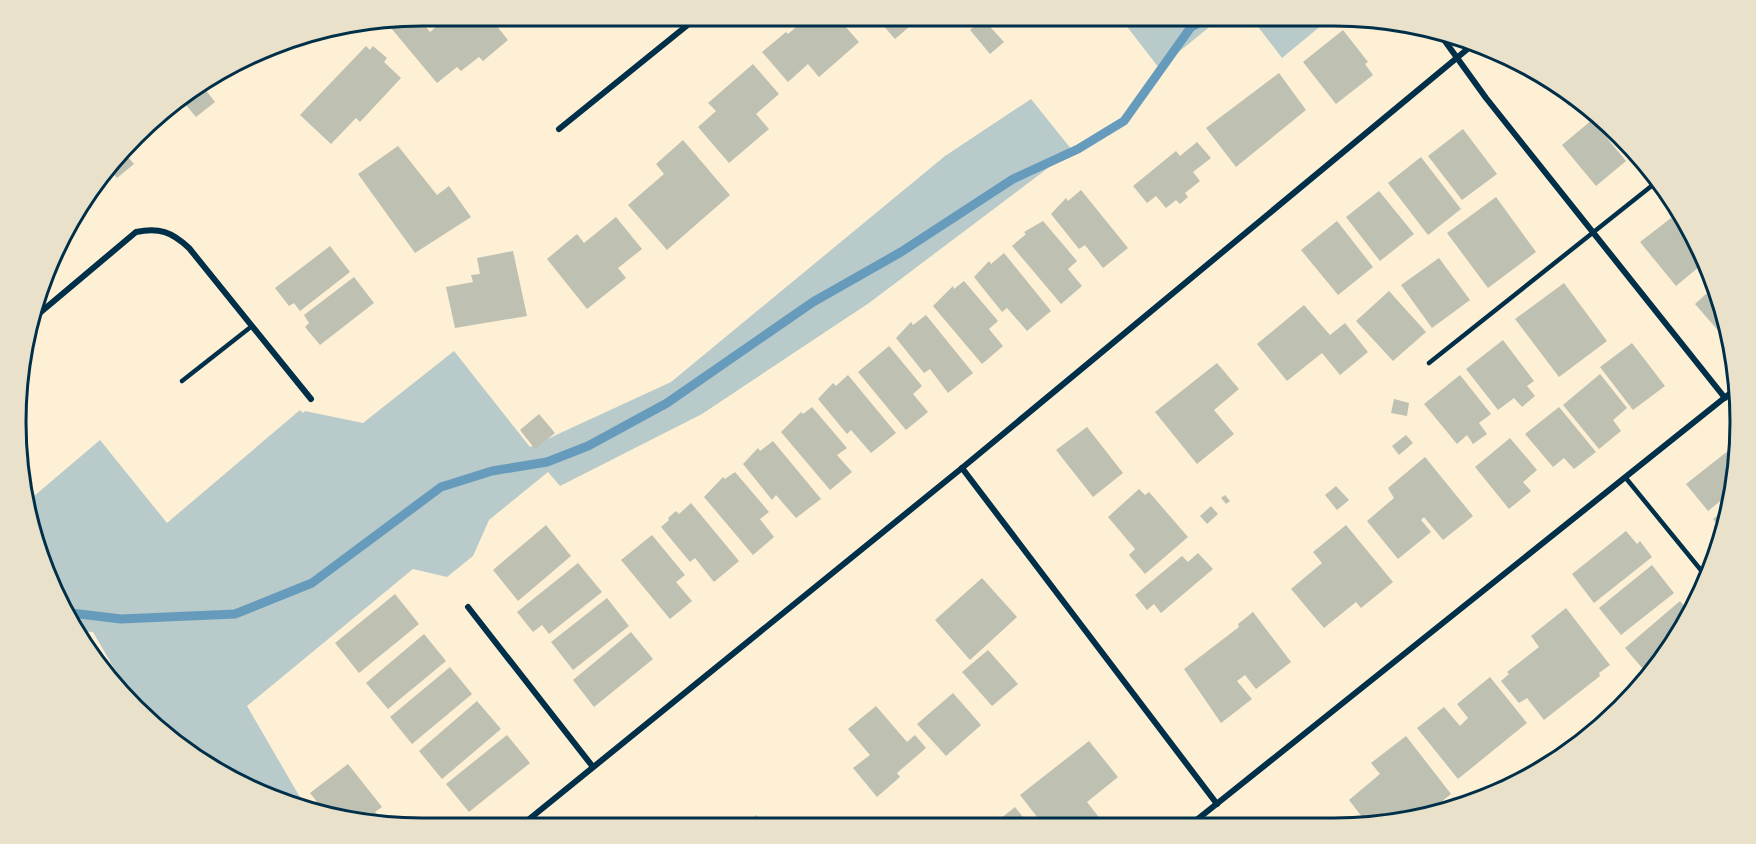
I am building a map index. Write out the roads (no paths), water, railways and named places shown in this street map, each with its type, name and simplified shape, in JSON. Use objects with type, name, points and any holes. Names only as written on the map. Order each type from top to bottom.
[{"type":"street","points":[[559,129],[686,26]]},
{"type":"street","points":[[1445,42],[1725,398]]},
{"type":"street","points":[[530,818],[962,468],[1467,49]]},
{"type":"street","points":[[42,311],[136,232],[150,229],[169,232],[179,238],[311,399]]},
{"type":"street","points":[[1199,818],[1730,394]]},
{"type":"street","points":[[962,468],[1217,804]]},
{"type":"street","points":[[468,607],[593,767]]},
{"type":"lane","points":[[1429,363],[1652,185]]},
{"type":"lane","points":[[182,381],[252,326]]},
{"type":"lane","points":[[1625,477],[1701,571]]},
{"type":"waterway","points":[[75,613],[121,619],[235,614],[312,583],[441,487],[492,471],[547,462],[588,446],[667,403],[813,302],[901,252],[1013,179],[1078,149],[1124,121],[1193,26]]}]
